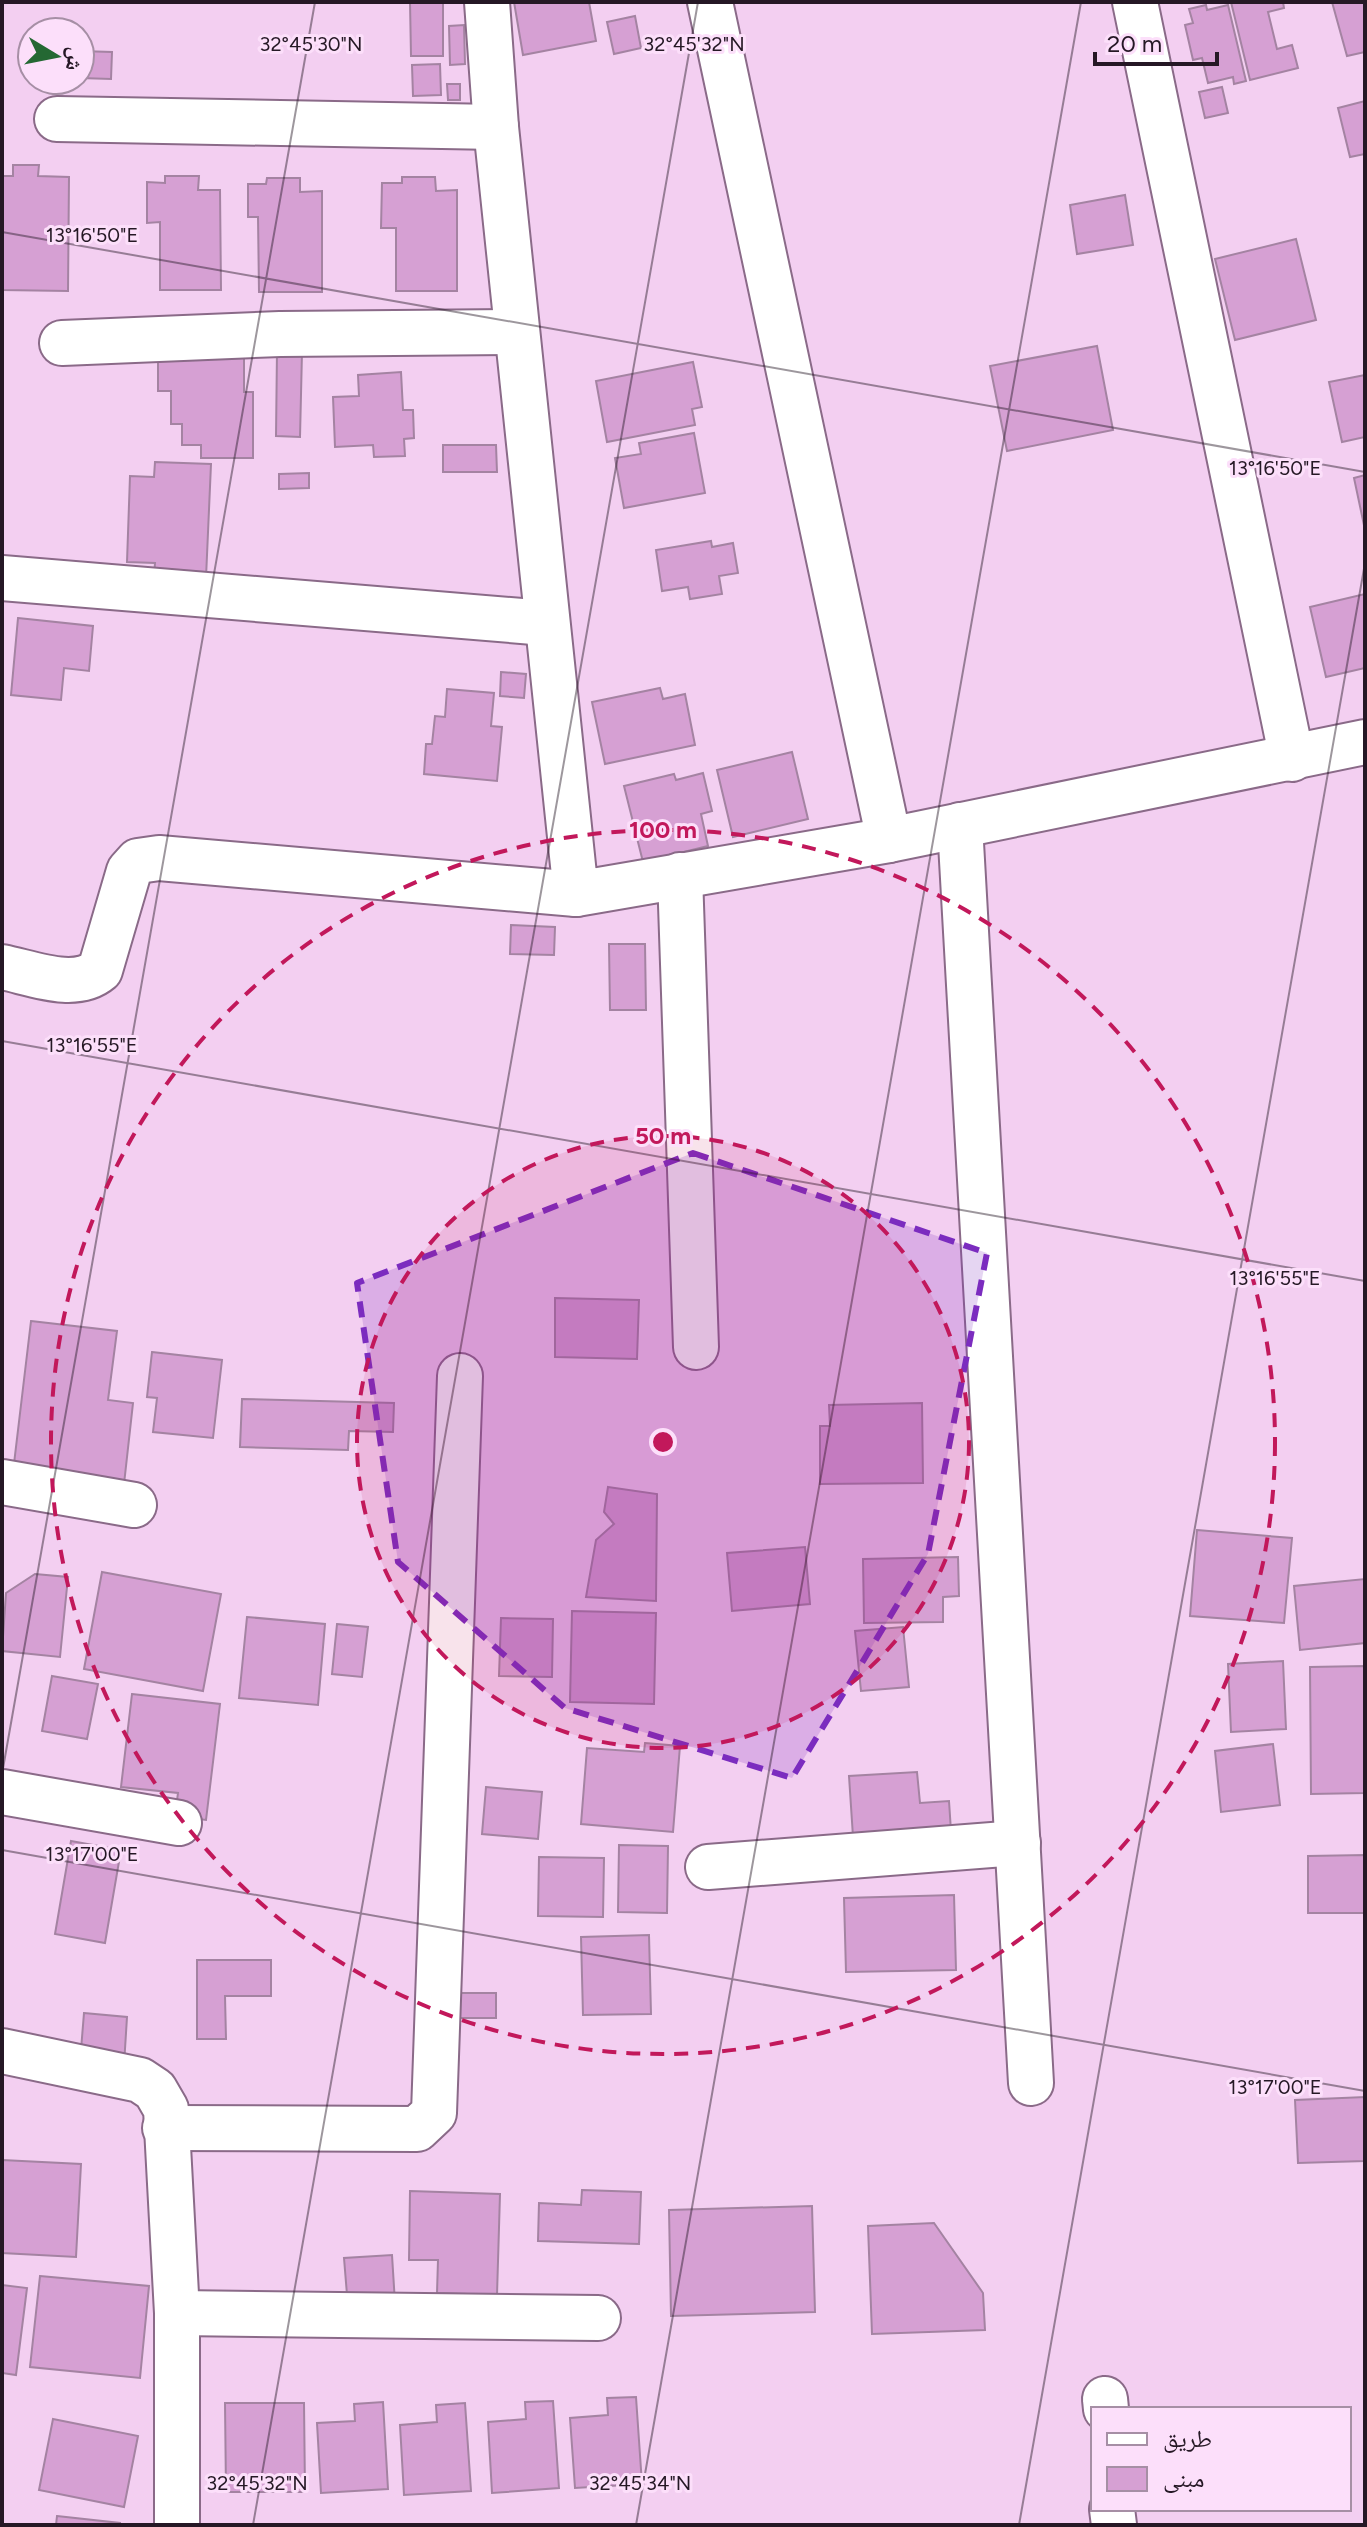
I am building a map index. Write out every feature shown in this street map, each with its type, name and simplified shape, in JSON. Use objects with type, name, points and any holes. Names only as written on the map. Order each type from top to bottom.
[{"type":"street","points":[[487,2],[516,332],[576,894]]},
{"type":"street","points":[[710,2],[889,840]]},
{"type":"street","points":[[1135,2],[1292,759]]},
{"type":"street","points":[[57,119],[496,127]]},
{"type":"street","points":[[62,343],[280,334],[516,332]]},
{"type":"street","points":[[2,578],[546,623]]},
{"type":"street","points":[[2,967],[71,981],[90,979],[100,970],[129,871],[138,861],[159,858],[576,894],[889,840],[1365,742]]},
{"type":"street","points":[[960,825],[1031,2083]]},
{"type":"street","points":[[680,875],[696,1347]]},
{"type":"street","points":[[165,2128],[406,2130],[417,2129],[434,2113],[460,1376]]},
{"type":"street","points":[[2,1482],[134,1505]]},
{"type":"street","points":[[2,1792],[179,1823]]},
{"type":"street","points":[[708,1867],[1018,1843]]},
{"type":"street","points":[[2,2051],[140,2080],[155,2090],[166,2109],[177,2313],[177,2525]]},
{"type":"street","points":[[177,2313],[598,2318]]},
{"type":"highlighted area","points":[[693,1153],[987,1253],[928,1554],[792,1778],[565,1708],[398,1562],[357,1283]]},
{"type":"building","points":[[410,2],[443,2],[443,56],[411,56]]},
{"type":"building","points":[[514,2],[589,2],[596,41],[523,55]]},
{"type":"building","points":[[1231,2],[1283,2],[1284,8],[1268,12],[1277,49],[1292,45],[1298,68],[1250,80]]},
{"type":"building","points":[[1332,2],[1365,2],[1365,52],[1347,56]]},
{"type":"building","points":[[1206,5],[1207,10],[1228,5],[1246,81],[1234,84],[1233,77],[1208,83],[1202,58],[1193,60],[1185,25],[1193,23],[1189,9]]},
{"type":"building","points":[[635,16],[641,48],[614,54],[607,22]]},
{"type":"building","points":[[464,25],[465,64],[450,65],[449,26]]},
{"type":"building","points":[[96,52],[112,52],[111,79],[96,79]]},
{"type":"building","points":[[440,64],[441,95],[413,96],[412,65]]},
{"type":"building","points":[[447,84],[460,84],[460,100],[448,100]]},
{"type":"building","points":[[1222,87],[1228,113],[1205,118],[1199,92]]},
{"type":"building","points":[[1365,101],[1365,154],[1350,157],[1338,108]]},
{"type":"building","points":[[13,165],[39,165],[38,176],[69,177],[68,291],[2,290],[2,176],[13,176]]},
{"type":"building","points":[[165,176],[199,176],[198,190],[220,190],[221,290],[160,290],[160,222],[147,223],[147,182],[165,183]]},
{"type":"building","points":[[402,177],[435,177],[436,191],[457,190],[457,291],[396,291],[396,228],[381,228],[382,183],[402,183]]},
{"type":"building","points":[[267,178],[300,178],[300,192],[322,191],[322,292],[259,292],[258,217],[248,217],[248,184],[266,184]]},
{"type":"building","points":[[1125,195],[1133,245],[1077,254],[1070,205]]},
{"type":"building","points":[[1296,239],[1316,320],[1235,340],[1215,259]]},
{"type":"building","points":[[1097,346],[1113,430],[1007,451],[990,366]]},
{"type":"building","points":[[158,347],[244,348],[244,392],[253,392],[253,458],[201,458],[201,445],[182,445],[182,424],[171,424],[171,391],[158,391]]},
{"type":"building","points":[[277,351],[302,352],[300,437],[276,436]]},
{"type":"building","points":[[693,362],[702,407],[692,409],[695,425],[607,442],[596,381]]},
{"type":"building","points":[[401,372],[403,410],[413,410],[414,438],[404,439],[405,456],[374,457],[373,445],[335,447],[333,397],[359,396],[358,375]]},
{"type":"building","points":[[1365,375],[1365,437],[1342,442],[1329,382]]},
{"type":"building","points":[[694,433],[705,493],[624,508],[615,458],[641,454],[639,443]]},
{"type":"building","points":[[443,445],[496,445],[497,472],[443,472]]},
{"type":"building","points":[[155,462],[211,464],[206,578],[154,576],[155,563],[127,562],[130,476],[154,477]]},
{"type":"building","points":[[309,473],[309,488],[279,489],[279,474]]},
{"type":"building","points":[[1365,475],[1365,530],[1354,478]]},
{"type":"building","points":[[711,541],[712,547],[733,543],[738,573],[719,576],[722,594],[690,599],[688,587],[662,591],[656,550]]},
{"type":"building","points":[[1365,594],[1365,668],[1326,677],[1310,607]]},
{"type":"building","points":[[18,618],[93,626],[89,671],[64,668],[61,700],[11,695]]},
{"type":"building","points":[[501,672],[526,674],[524,698],[500,696]]},
{"type":"building","points":[[660,688],[663,699],[685,694],[695,745],[605,764],[592,702]]},
{"type":"building","points":[[447,689],[494,693],[491,726],[502,727],[497,781],[424,774],[426,744],[432,744],[435,716],[445,717]]},
{"type":"building","points":[[792,752],[808,819],[733,837],[717,770]]},
{"type":"building","points":[[703,773],[712,811],[701,814],[708,846],[643,862],[624,786],[674,774],[676,780]]},
{"type":"building","points":[[511,925],[555,927],[554,955],[510,954]]},
{"type":"building","points":[[609,944],[645,944],[646,1010],[610,1010]]},
{"type":"building","points":[[555,1298],[639,1300],[637,1359],[555,1357]]},
{"type":"building","points":[[31,1321],[117,1331],[108,1400],[133,1403],[124,1484],[11,1489]]},
{"type":"building","points":[[152,1352],[222,1360],[213,1438],[153,1432],[157,1398],[147,1397]]},
{"type":"building","points":[[242,1399],[394,1403],[393,1432],[349,1431],[348,1450],[240,1447]]},
{"type":"building","points":[[922,1403],[923,1483],[820,1484],[820,1426],[830,1426],[829,1405]]},
{"type":"building","points":[[608,1487],[657,1494],[656,1601],[586,1597],[596,1540],[614,1524],[604,1512]]},
{"type":"building","points":[[1197,1530],[1292,1538],[1284,1623],[1190,1616]]},
{"type":"building","points":[[805,1547],[810,1604],[732,1611],[727,1553]]},
{"type":"building","points":[[958,1557],[959,1596],[943,1597],[943,1622],[864,1623],[863,1559]]},
{"type":"building","points":[[102,1572],[221,1594],[203,1691],[84,1669]]},
{"type":"building","points":[[35,1574],[68,1577],[60,1657],[2,1651],[6,1593]]},
{"type":"building","points":[[1365,1579],[1365,1643],[1300,1650],[1294,1586]]},
{"type":"building","points":[[572,1611],[656,1613],[654,1704],[570,1702]]},
{"type":"building","points":[[247,1617],[325,1624],[318,1705],[239,1698]]},
{"type":"building","points":[[501,1618],[553,1619],[552,1677],[499,1676]]},
{"type":"building","points":[[337,1624],[368,1627],[362,1677],[332,1674]]},
{"type":"building","points":[[903,1627],[909,1687],[861,1691],[855,1631]]},
{"type":"building","points":[[1283,1661],[1286,1729],[1231,1732],[1228,1664]]},
{"type":"building","points":[[1365,1666],[1365,1793],[1311,1794],[1310,1667]]},
{"type":"building","points":[[52,1676],[98,1684],[87,1739],[42,1731]]},
{"type":"building","points":[[132,1694],[220,1704],[206,1820],[175,1816],[178,1793],[121,1787]]},
{"type":"building","points":[[645,1743],[680,1746],[673,1832],[581,1824],[587,1748],[644,1752]]},
{"type":"building","points":[[1273,1744],[1280,1805],[1221,1812],[1215,1751]]},
{"type":"building","points":[[917,1772],[920,1803],[949,1801],[952,1846],[854,1852],[849,1776]]},
{"type":"building","points":[[486,1787],[542,1792],[538,1839],[482,1834]]},
{"type":"building","points":[[71,1841],[121,1850],[105,1943],[55,1934]]},
{"type":"building","points":[[619,1845],[668,1846],[667,1913],[618,1912]]},
{"type":"building","points":[[1365,1855],[1365,1913],[1308,1913],[1308,1856]]},
{"type":"building","points":[[539,1857],[604,1858],[603,1917],[538,1916]]},
{"type":"building","points":[[954,1895],[956,1970],[846,1972],[844,1898]]},
{"type":"building","points":[[649,1935],[651,2014],[583,2015],[581,1937]]},
{"type":"building","points":[[197,1960],[271,1960],[271,1996],[225,1996],[226,2039],[197,2039]]},
{"type":"building","points":[[459,1993],[496,1993],[496,2018],[459,2018]]},
{"type":"building","points":[[84,2013],[127,2017],[124,2065],[80,2062]]},
{"type":"building","points":[[1365,2097],[1365,2161],[1298,2163],[1295,2100]]},
{"type":"building","points":[[2,2160],[81,2164],[76,2257],[2,2253]]},
{"type":"building","points":[[582,2190],[641,2192],[639,2244],[538,2241],[539,2203],[581,2205]]},
{"type":"building","points":[[410,2191],[500,2194],[497,2295],[437,2293],[438,2260],[409,2260]]},
{"type":"building","points":[[812,2206],[815,2312],[671,2316],[669,2210]]},
{"type":"building","points":[[934,2223],[983,2293],[985,2330],[872,2334],[868,2226]]},
{"type":"building","points":[[392,2255],[395,2303],[348,2307],[344,2258]]},
{"type":"building","points":[[40,2276],[149,2286],[140,2378],[30,2367]]},
{"type":"building","points":[[2,2285],[27,2288],[16,2375],[2,2373]]},
{"type":"building","points":[[636,2397],[642,2484],[575,2488],[570,2418],[608,2415],[607,2398]]},
{"type":"building","points":[[553,2401],[559,2488],[492,2493],[488,2422],[526,2419],[525,2402]]},
{"type":"building","points":[[383,2402],[388,2489],[321,2493],[317,2423],[355,2421],[354,2404]]},
{"type":"building","points":[[225,2403],[304,2403],[305,2492],[226,2492]]},
{"type":"building","points":[[465,2403],[471,2491],[404,2495],[400,2425],[437,2422],[436,2405]]},
{"type":"building","points":[[53,2419],[138,2436],[124,2507],[39,2490]]},
{"type":"building","points":[[57,2516],[120,2523],[120,2525],[56,2525]]}]
